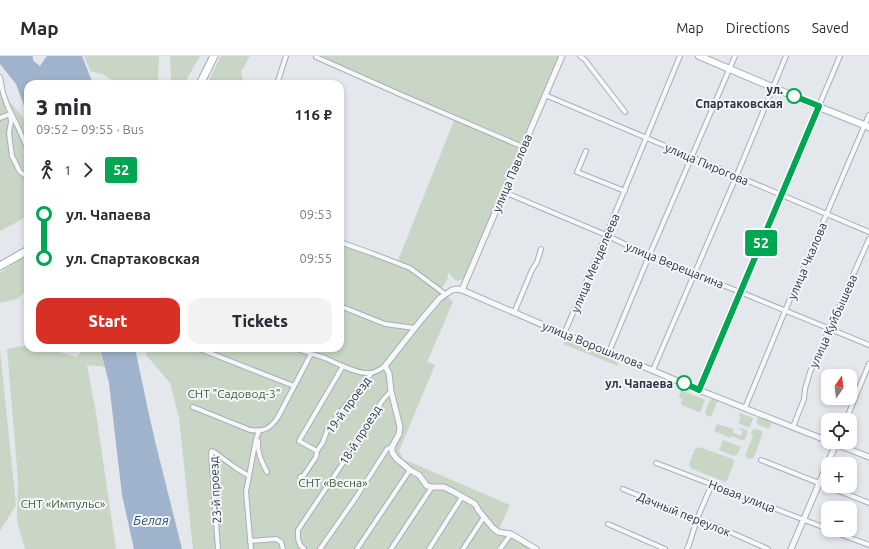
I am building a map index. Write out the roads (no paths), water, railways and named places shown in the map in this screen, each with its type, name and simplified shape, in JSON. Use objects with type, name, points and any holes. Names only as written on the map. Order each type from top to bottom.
[{"type":"main road","points":[[202,80],[214,56]]},
{"type":"main road","points":[[699,56],[867,126]]},
{"type":"main road","points":[[0,266],[24,252]]},
{"type":"street","points":[[278,80],[286,56]]},
{"type":"street","name":"улица Павлова","points":[[462,290],[562,56]]},
{"type":"street","points":[[580,56],[625,112]]},
{"type":"street","name":"улица Менделеева","points":[[564,334],[625,191],[680,56]]},
{"type":"street","points":[[609,352],[735,56]]},
{"type":"street","points":[[654,370],[736,177],[772,86],[786,56]]},
{"type":"street","points":[[699,390],[840,56]]},
{"type":"street","points":[[316,57],[398,94],[523,147]]},
{"type":"street","points":[[0,77],[3,93],[10,113],[24,141]]},
{"type":"street","name":"улица Пирогова","points":[[545,95],[869,232]]},
{"type":"street","points":[[0,118],[10,113]]},
{"type":"street","points":[[10,113],[11,122],[9,133],[12,156],[20,172],[24,174]]},
{"type":"street","name":"улица Чкалова","points":[[745,408],[826,215],[867,126],[869,115]]},
{"type":"street","points":[[586,151],[577,172],[625,191]]},
{"type":"street","name":"улица Верещагина","points":[[504,192],[606,235],[649,256],[695,273],[869,345]]},
{"type":"street","name":"улица Куйбышева","points":[[793,427],[804,399],[810,372],[869,239]]},
{"type":"street","points":[[344,243],[410,268],[445,294]]},
{"type":"street","points":[[514,313],[542,249]]},
{"type":"street","points":[[306,352],[358,372],[366,374],[371,373],[385,366],[440,298],[454,290],[462,290]]},
{"type":"street","name":"улица Ворошилова","points":[[462,290],[699,390],[821,439]]},
{"type":"street","points":[[344,308],[385,324],[415,328]]},
{"type":"street","points":[[207,352],[294,386]]},
{"type":"street","points":[[193,407],[240,427],[250,430],[265,430],[273,424],[311,354]]},
{"type":"street","points":[[849,413],[869,364]]},
{"type":"street","points":[[318,450],[299,441],[343,366]]},
{"type":"street","points":[[385,366],[389,373],[391,391],[400,427],[399,434],[392,447],[392,452],[396,458],[410,470],[419,475],[427,486],[444,487],[475,504],[484,517],[498,532],[511,534],[535,549]]},
{"type":"street","name":"19-й проезд","points":[[300,477],[304,475],[316,457],[328,428],[365,383],[371,373]]},
{"type":"street","name":"18-й проезд","points":[[304,549],[298,542],[298,530],[365,430],[382,401],[391,391]]},
{"type":"street","points":[[259,431],[258,446],[260,457],[267,472]]},
{"type":"street","points":[[251,549],[246,492],[256,439],[259,431]]},
{"type":"street","points":[[320,549],[357,496],[387,449],[392,447]]},
{"type":"street","points":[[791,549],[833,449]]},
{"type":"street","name":"улица Ворошилова","points":[[849,449],[869,458]]},
{"type":"street","name":"23-й проезд","points":[[218,549],[211,452],[214,452],[249,476]]},
{"type":"street","points":[[761,460],[869,503]]},
{"type":"street","name":"Новая улица","points":[[656,462],[821,527]]},
{"type":"street","points":[[357,549],[410,470]]},
{"type":"street","points":[[687,549],[697,519],[712,484]]},
{"type":"street","points":[[391,549],[432,487]]},
{"type":"street","name":"Дачный переулок","points":[[623,489],[714,525],[768,549]]},
{"type":"street","points":[[429,549],[462,497]]},
{"type":"street","points":[[463,549],[484,517]]},
{"type":"street","points":[[608,524],[665,549]]},
{"type":"street","points":[[500,549],[511,534]]},
{"type":"street","name":"Новая улица","points":[[848,537],[869,545]]},
{"type":"street","points":[[250,541],[276,539],[281,542],[283,549]]},
{"type":"water","points":[[0,56],[27,56],[40,66],[47,56],[82,56],[91,80],[24,80],[24,105],[16,84],[0,64]]},
{"type":"water","name":"Белая","points":[[101,352],[136,352],[156,445],[182,549],[134,549],[122,495],[109,383]]},
{"type":"waterway","name":"Белая","points":[[29,56],[31,68],[36,80]]},
{"type":"place","name":"ул. Спартаковская","points":[[794,96]]},
{"type":"place","name":"ул. Чапаева","points":[[684,383]]},
{"type":"park label","name":"СНТ \"Садовод-3\"","points":[[234,393]]},
{"type":"park label","name":"СНТ «Весна»","points":[[333,482]]},
{"type":"park label","name":"СНТ «Импульс»","points":[[63,503]]}]
